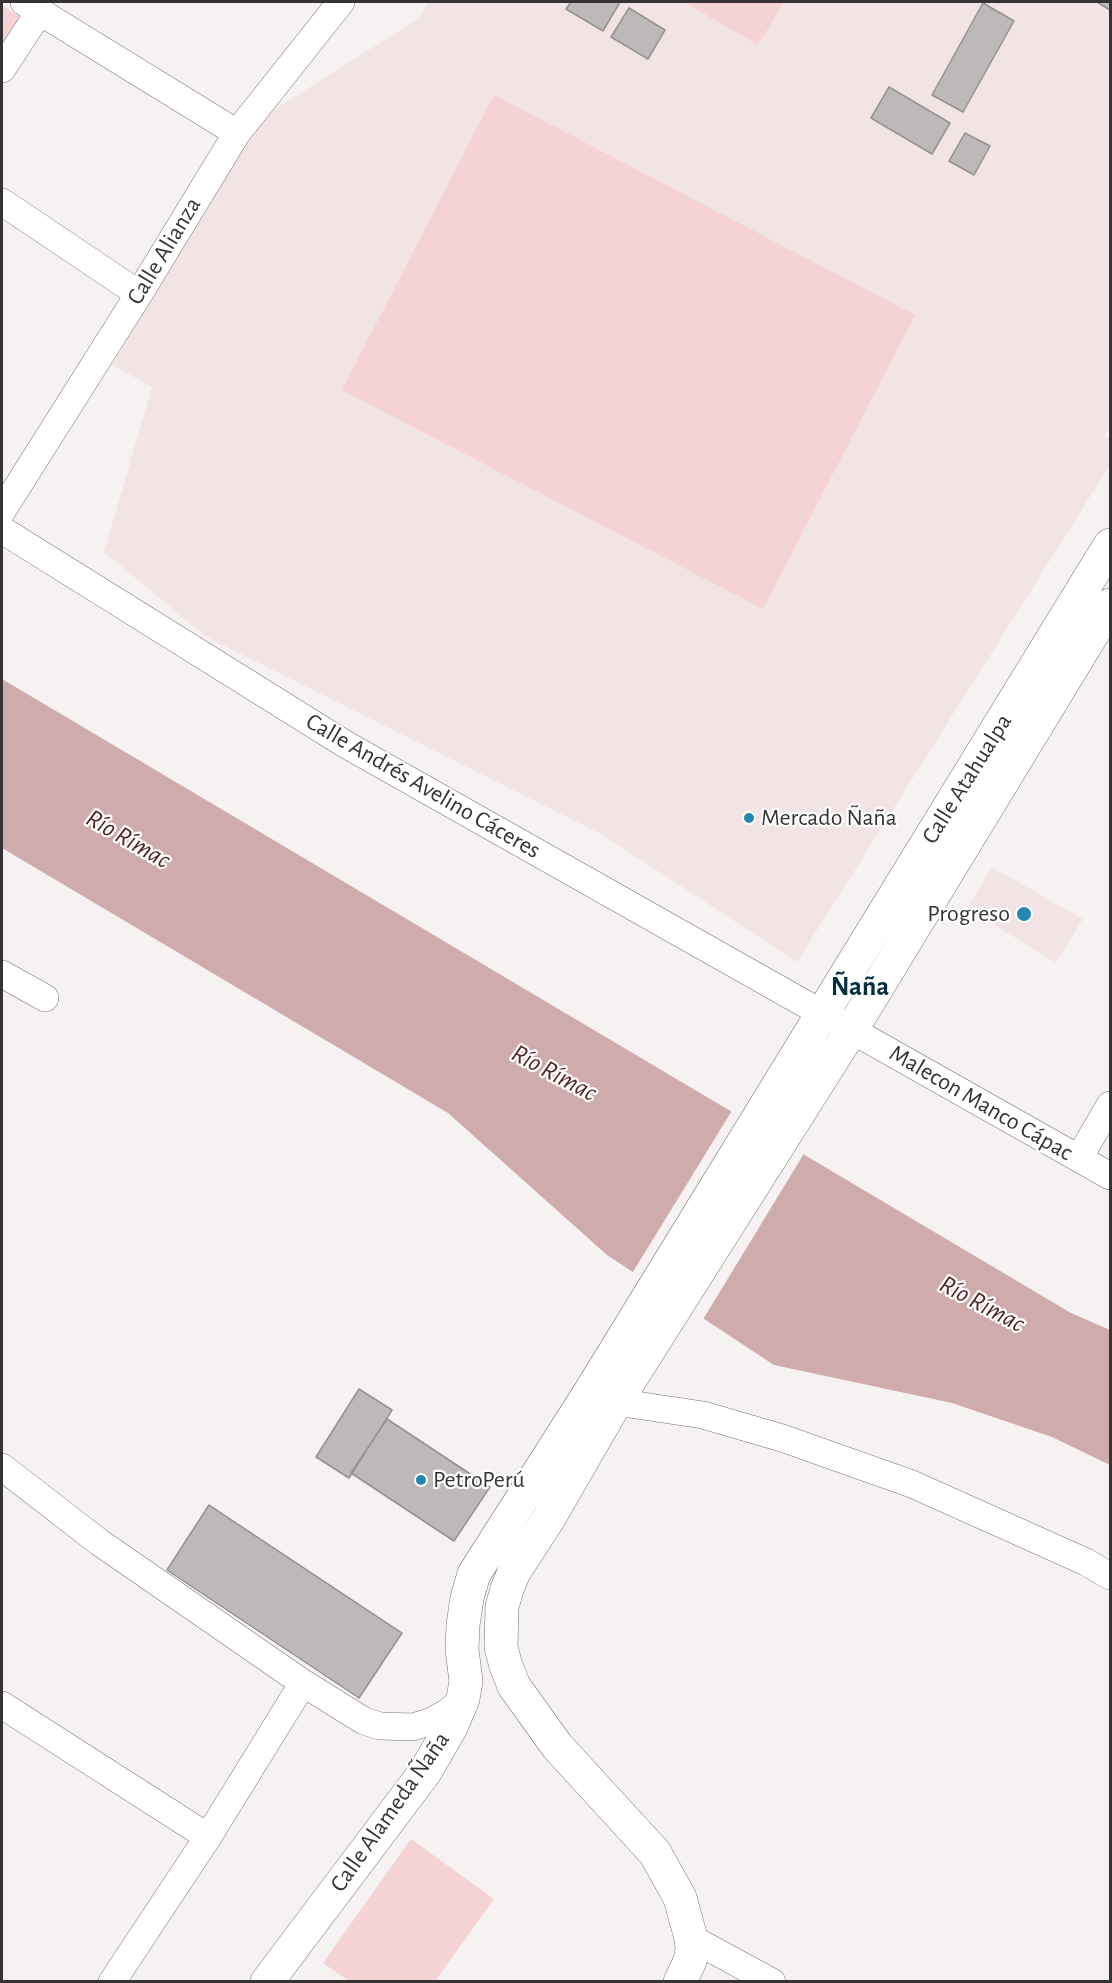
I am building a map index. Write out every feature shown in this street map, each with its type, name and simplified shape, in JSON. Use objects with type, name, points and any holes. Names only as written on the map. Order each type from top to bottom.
[{"type":"street","name":"Calle Alianza","points":[[2,511],[237,133],[341,2]]},
{"type":"street","points":[[2,69],[32,6],[237,133]]},
{"type":"street","points":[[2,202],[138,294]]},
{"type":"street","name":"Calle Andrés Avelino Cáceres","points":[[2,530],[345,744],[852,1029]]},
{"type":"street","name":"Calle Atahualpa","points":[[795,1089],[823,1013],[1110,544]]},
{"type":"street","name":"Calle Atahualpa","points":[[795,1089],[852,1029],[1110,605]]},
{"type":"street","points":[[2,975],[45,998]]},
{"type":"street","name":"Malecon Manco Cápac","points":[[852,1029],[1110,1176]]},
{"type":"street","points":[[680,1982],[690,1961],[692,1938],[680,1898],[655,1853],[557,1746],[514,1686],[501,1647],[502,1607],[514,1572],[549,1518],[616,1402],[631,1352],[795,1089]]},
{"type":"street","points":[[1079,1158],[1110,1105]]},
{"type":"street","name":"Calle Alameda Ñaña","points":[[267,1982],[425,1772],[451,1727],[463,1699],[466,1681],[462,1650],[463,1625],[474,1574],[631,1352]]},
{"type":"street","points":[[616,1402],[703,1415],[782,1437],[912,1484],[1086,1562],[1110,1576]]},
{"type":"street","points":[[2,1467],[99,1542],[303,1683],[364,1721],[396,1728],[413,1727],[432,1721],[448,1712],[463,1699]]},
{"type":"street","points":[[112,1982],[208,1837],[303,1683]]},
{"type":"street","points":[[2,1705],[208,1837]]},
{"type":"street","points":[[692,1938],[772,1982]]},
{"type":"shaded area","points":[[428,2],[1110,2],[1110,427],[1105,436],[1110,439],[1110,465],[797,962],[601,834],[205,636],[104,552],[152,387],[112,365],[261,118],[419,18]]},
{"type":"shaded area","points":[[684,2],[784,2],[758,45]]},
{"type":"shaded area","points":[[2,5],[23,19],[2,52]]},
{"type":"shaded area","points":[[494,95],[915,315],[763,609],[342,390]]},
{"type":"shaded area","name":"Progreso","points":[[992,867],[1083,919],[1056,963],[967,908]]},
{"type":"shaded area","points":[[411,1839],[494,1899],[435,1981],[349,1981],[323,1963]]},
{"type":"water","name":"Río Rímac","points":[[2,679],[1071,1313],[1110,1330],[1110,1465],[1052,1437],[952,1403],[774,1365],[607,1255],[448,1113],[2,848]]},
{"type":"pier","points":[[733,1109],[805,1152],[702,1321],[631,1275]]},
{"type":"building","points":[[571,2],[620,2],[603,31],[566,9]]},
{"type":"building","points":[[1097,2],[1110,2],[1110,10]]},
{"type":"building","points":[[983,3],[1014,21],[963,112],[932,95]]},
{"type":"building","points":[[629,8],[665,30],[648,59],[611,37]]},
{"type":"building","points":[[889,87],[950,123],[932,154],[871,118]]},
{"type":"building","points":[[965,133],[990,146],[974,175],[949,161]]},
{"type":"building","points":[[359,1389],[392,1410],[349,1478],[316,1457]]},
{"type":"building","name":"PetroPerú","points":[[387,1419],[490,1487],[454,1541],[351,1473]]},
{"type":"building","points":[[209,1505],[402,1633],[359,1698],[167,1570]]},
{"type":"place","name":"Mercado Ñaña","points":[[749,818]]},
{"type":"place","name":"Progreso","points":[[1024,914]]},
{"type":"place","name":"PetroPerú","points":[[421,1480]]},
{"type":"district","name":"Ñaña","points":[[860,987]]}]
